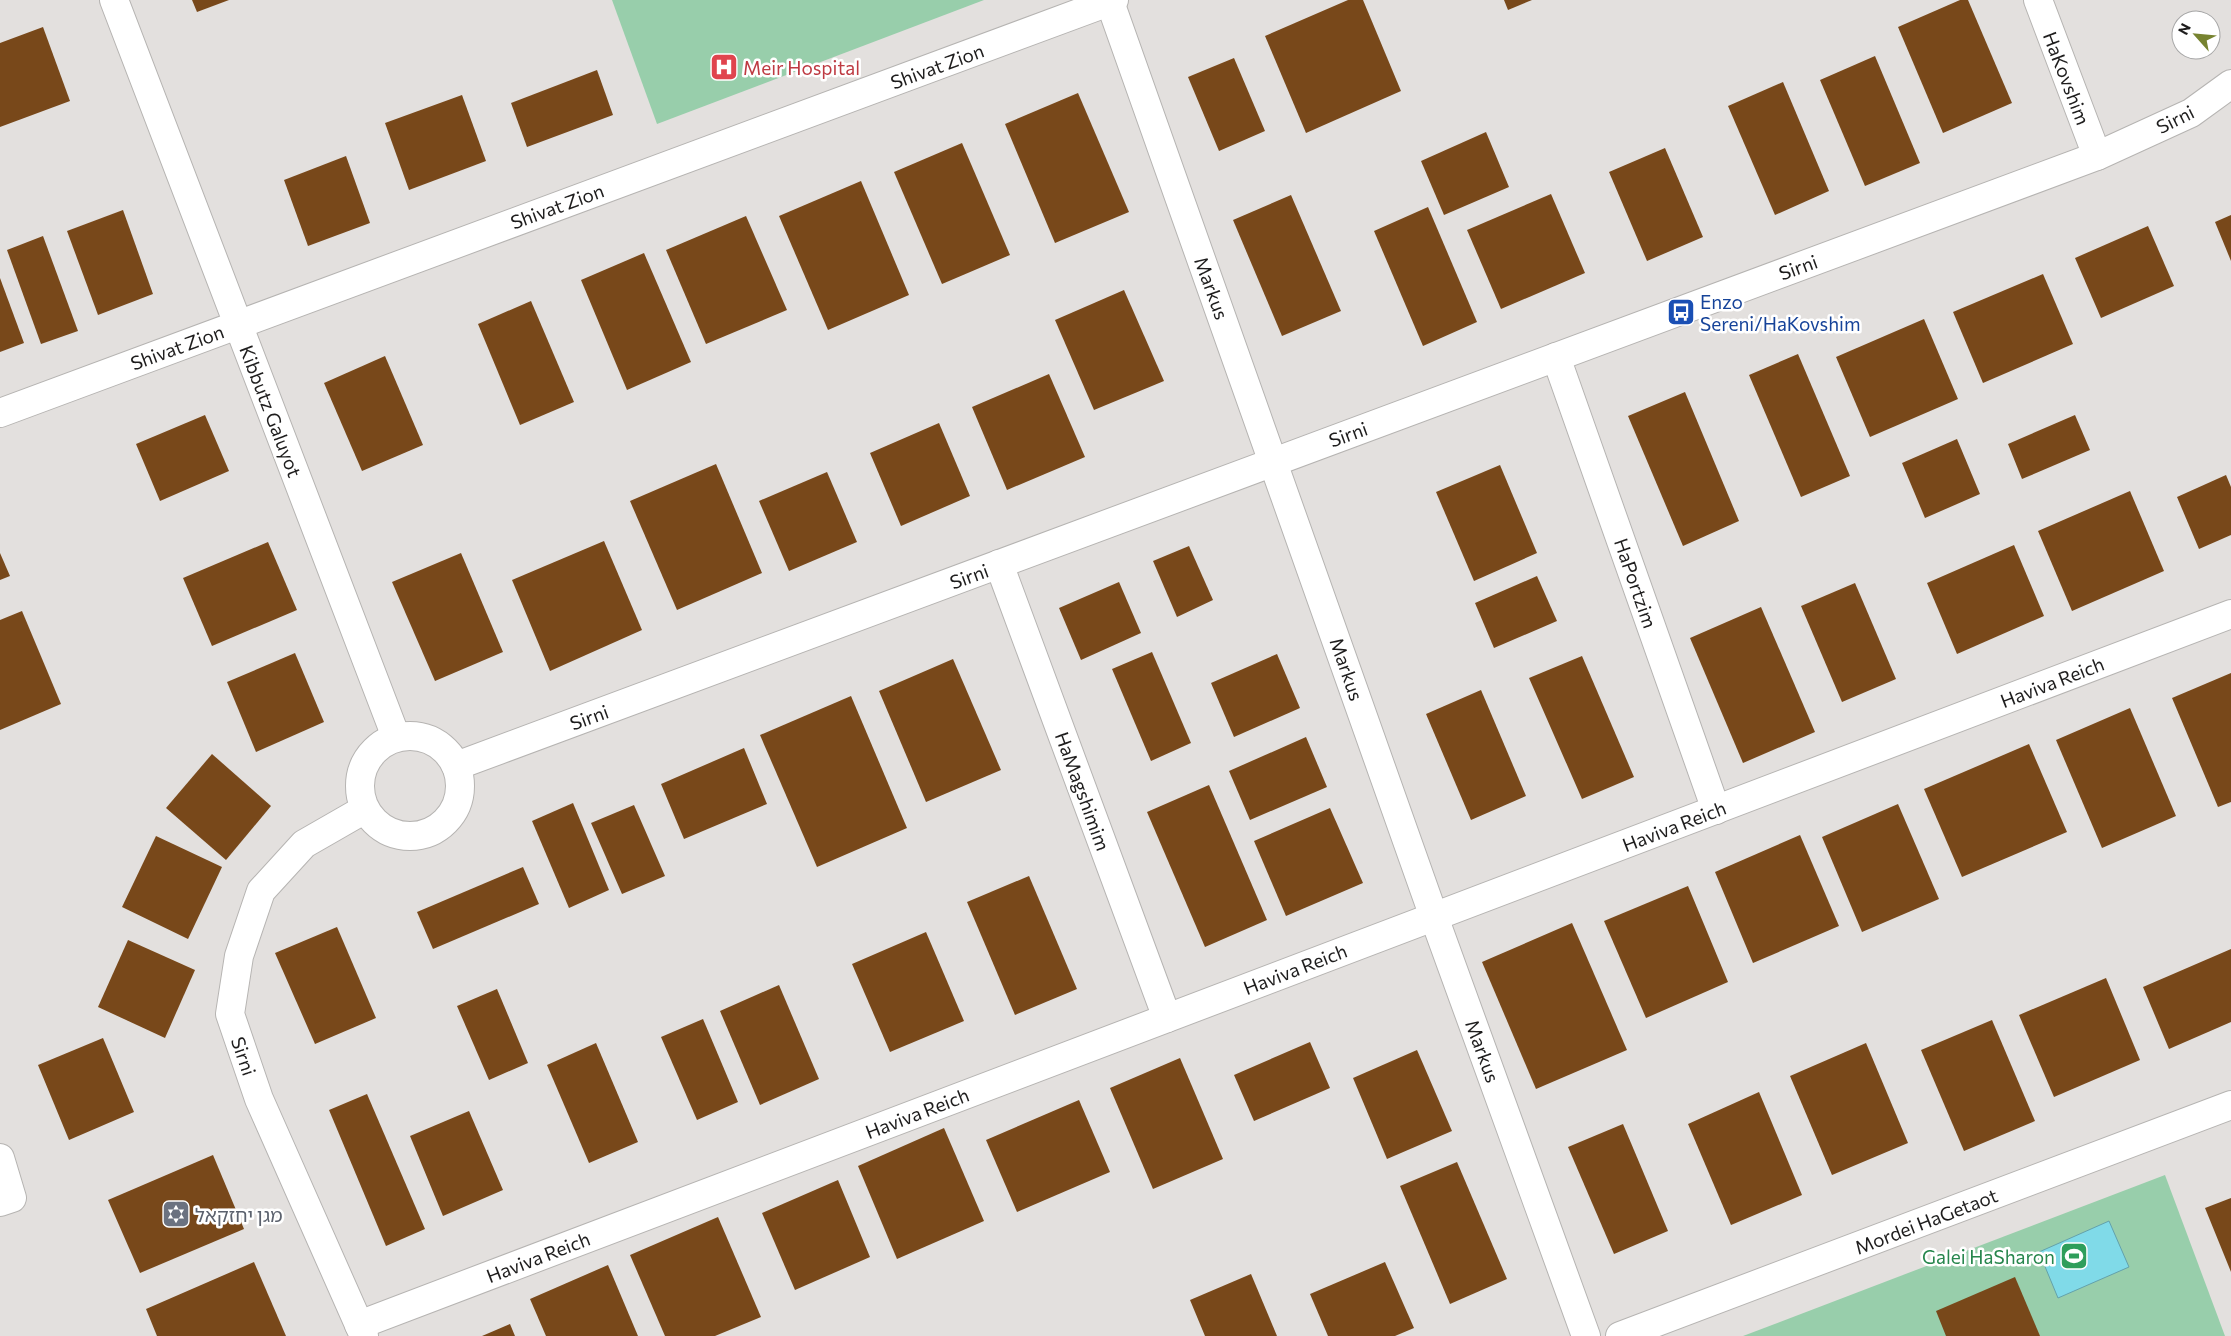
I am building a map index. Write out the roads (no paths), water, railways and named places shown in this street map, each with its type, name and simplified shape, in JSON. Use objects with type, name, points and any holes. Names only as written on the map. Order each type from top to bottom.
[{"type":"street","name":"Kibbutz Galuyot","points":[[114,0],[396,737]]},
{"type":"street","name":"HaKovshim","points":[[2038,0],[2097,156]]},
{"type":"street","name":"Shivat Zion","points":[[0,413],[1112,1]]},
{"type":"street","name":"Markus","points":[[1112,1],[1434,917],[1586,1336]]},
{"type":"street","name":"Sirni","points":[[456,766],[2097,156],[2192,113],[2231,84]]},
{"type":"street","name":"HaPortzim","points":[[1556,357],[1716,810]]},
{"type":"street","name":"HaMagshimim","points":[[999,564],[1167,1018]]},
{"type":"street","name":"Haviva Reich","points":[[362,1330],[1167,1018],[2231,614]]},
{"type":"street","points":[[416,736],[433,741],[447,751],[456,766],[460,784],[457,801],[449,816],[436,828],[425,833],[408,836],[391,832],[376,823],[365,809],[360,791],[361,774],[368,757],[380,745],[396,737],[416,736]]},
{"type":"street","name":"Sirni","points":[[362,1330],[259,1099],[230,1014],[240,956],[261,891],[304,844],[365,809]]},
{"type":"street","name":"Mordei HaGetaot","points":[[1620,1336],[2231,1105]]},
{"type":"street","points":[[0,1158],[12,1198],[0,1202]]},
{"type":"water","points":[[2109,1221],[2129,1267],[2058,1298],[2039,1252]]},
{"type":"place","name":"Meir Hospital","points":[[724,67]]},
{"type":"place","name":"Enzo Sereni/HaKovshim","points":[[1681,312]]},
{"type":"place","name":"מגן יחזקאל","points":[[176,1214]]},
{"type":"place","name":"Galei HaSharon","points":[[2074,1256]]}]
